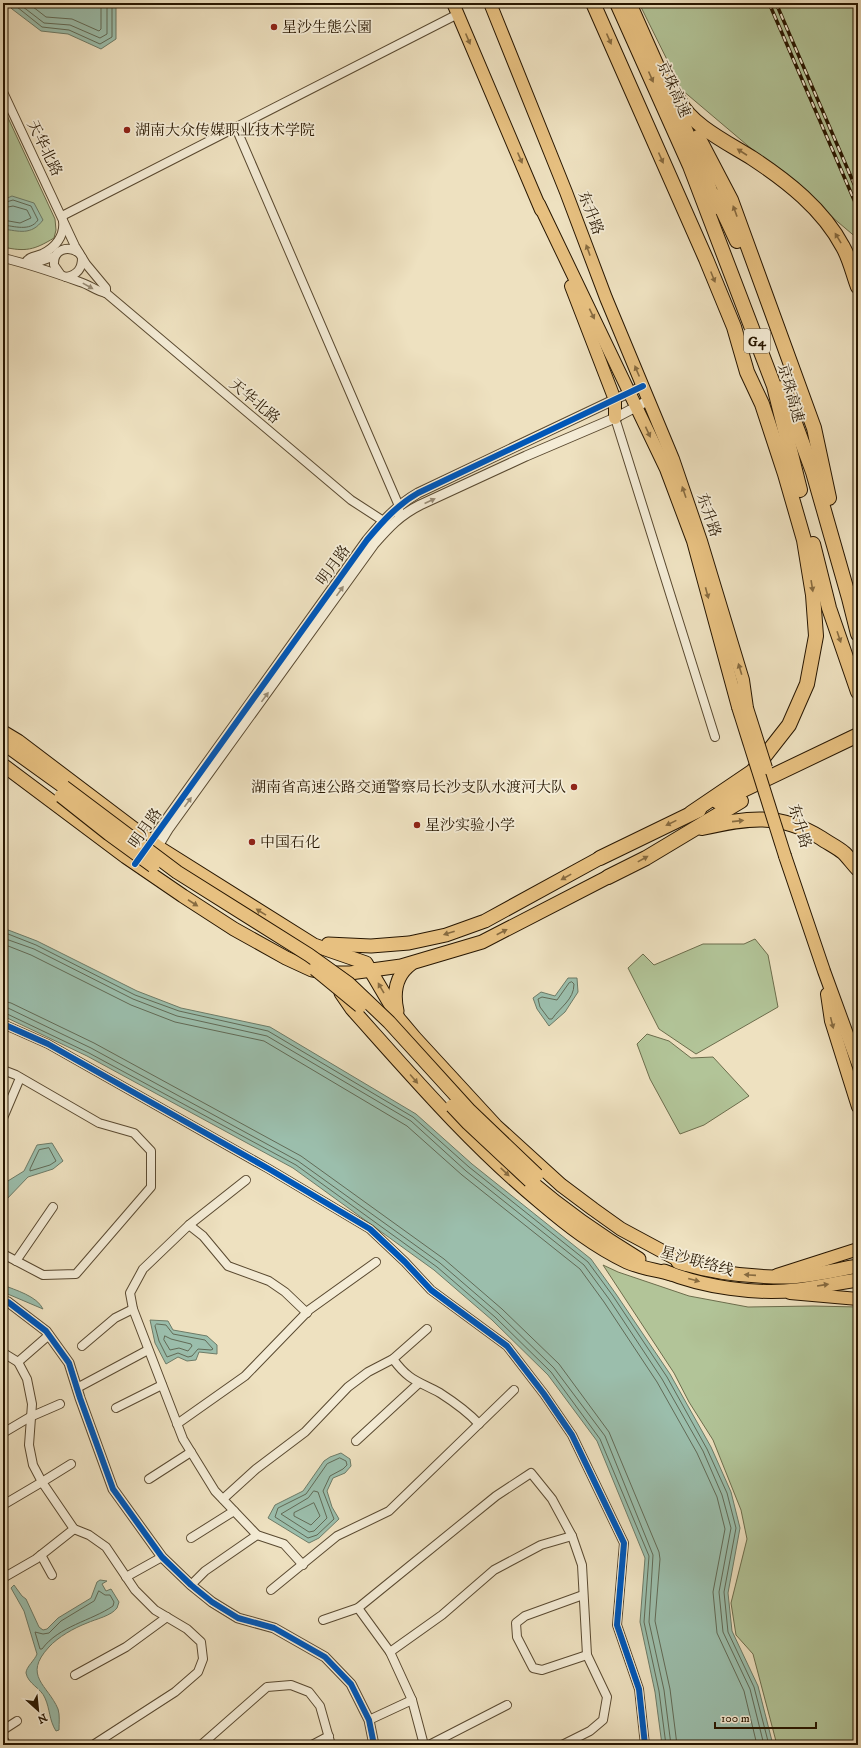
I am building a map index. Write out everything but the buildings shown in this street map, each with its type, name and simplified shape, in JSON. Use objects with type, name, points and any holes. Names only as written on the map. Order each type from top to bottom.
[{"type":"highway","points":[[593,3],[706,258],[771,417],[791,476],[802,498]]},
{"type":"highway","name":"京珠高速","points":[[617,3],[690,166],[771,378],[829,608],[858,692]]},
{"type":"highway","name":"京珠高速","points":[[629,3],[700,163],[813,472],[858,634]]},
{"type":"highway","points":[[632,3],[681,105],[731,200],[814,428],[830,502],[858,594]]},
{"type":"highway","points":[[681,105],[709,130],[775,174],[812,206],[829,224],[844,248],[858,287]]},
{"type":"highway","points":[[700,163],[737,241],[787,354],[816,470],[824,512]]},
{"type":"highway","points":[[691,813],[753,771],[789,725],[807,684],[816,636],[813,594],[804,540],[783,467],[762,404],[747,372],[734,326]]},
{"type":"highway","points":[[3,732],[154,844],[314,945],[366,963],[399,1018],[415,1038],[496,1126],[561,1185],[621,1229],[686,1264]]},
{"type":"highway","points":[[294,932],[325,944],[371,946],[409,943],[446,935],[485,921],[600,858],[691,813],[736,794],[858,735]]},
{"type":"highway","points":[[3,743],[62,792]]},
{"type":"highway","points":[[3,765],[139,867],[234,929],[286,958],[312,970],[327,973],[371,970],[412,964],[493,937],[646,858],[686,832],[733,805],[858,743]]},
{"type":"highway","points":[[3,754],[62,792],[171,868],[309,955],[348,983],[388,1022],[534,1178],[608,1230],[660,1255],[717,1272],[785,1277],[821,1273],[858,1266]]},
{"type":"highway","points":[[686,832],[733,821],[762,819],[784,821],[807,830],[843,852],[858,869]]},
{"type":"highway","points":[[399,1018],[396,1005],[397,982],[405,968],[412,964]]},
{"type":"highway","points":[[327,973],[352,1009],[430,1097],[508,1175],[562,1220],[596,1245],[628,1263],[671,1274]]},
{"type":"highway","name":"星沙联络线","points":[[534,1178],[554,1201],[603,1238],[646,1264],[671,1274],[724,1287],[769,1291],[796,1290],[858,1280]]},
{"type":"main road","name":"东升路","points":[[453,3],[539,204],[614,400],[614,418]]},
{"type":"main road","name":"东升路","points":[[490,3],[566,192],[606,298],[673,459],[701,541],[743,680],[742,707]]},
{"type":"main road","name":"东升路","points":[[539,204],[666,469],[693,541],[742,707],[824,971],[858,1064]]},
{"type":"main road","name":"东升路","points":[[789,856],[858,1051]]},
{"type":"main road","points":[[824,971],[831,1021],[858,1107]]},
{"type":"main road","points":[[774,1276],[858,1249]]},
{"type":"main road","points":[[769,1291],[821,1297],[858,1299]]},
{"type":"street","points":[[25,263],[29,258],[48,251],[61,236],[64,228],[62,216],[458,14]]},
{"type":"street","name":"天华北路","points":[[3,92],[81,255],[94,275],[106,288],[106,293],[351,500],[387,523]]},
{"type":"street","points":[[236,128],[399,506],[399,518]]},
{"type":"street","points":[[61,236],[63,249]]},
{"type":"street","points":[[25,263],[41,261],[55,256],[63,249],[71,248],[81,255],[81,268],[78,272],[64,276]]},
{"type":"street","points":[[55,256],[54,265],[64,276]]},
{"type":"street","points":[[3,258],[25,263],[64,276],[86,284],[98,292],[106,293]]},
{"type":"street","name":"明月路","points":[[139,867],[154,844],[169,828],[374,544],[399,506],[418,493],[643,386]]},
{"type":"street","name":"明月路","points":[[387,523],[399,518],[406,512],[420,505],[526,456],[614,418],[649,400]]},
{"type":"street","points":[[614,418],[715,737]]},
{"type":"street","points":[[3,1024],[48,1044],[262,1165],[370,1229],[405,1262],[431,1290],[507,1346],[544,1394],[572,1434],[624,1543],[617,1624],[639,1689],[645,1745]]},
{"type":"street","points":[[3,1070],[20,1078],[99,1123],[134,1133],[151,1151],[151,1187],[76,1274],[43,1275],[3,1254]]},
{"type":"street","points":[[3,1118],[20,1078]]},
{"type":"street","points":[[246,1180],[189,1225],[144,1269],[130,1293],[132,1309],[177,1424],[191,1452],[215,1491],[257,1535],[284,1544],[303,1565]]},
{"type":"street","points":[[16,1261],[53,1207]]},
{"type":"street","points":[[189,1225],[202,1236],[228,1266],[269,1281],[285,1292],[307,1313]]},
{"type":"street","points":[[177,1424],[245,1376],[307,1313],[376,1262]]},
{"type":"street","points":[[3,1300],[8,1302],[46,1331],[69,1363],[113,1489],[162,1557],[191,1585],[212,1602],[238,1618],[274,1628],[325,1657],[351,1684],[369,1720],[374,1745]]},
{"type":"street","points":[[82,1346],[115,1318],[132,1309]]},
{"type":"street","points":[[223,1499],[256,1469],[305,1432],[348,1387],[368,1372],[393,1359],[427,1329]]},
{"type":"street","points":[[18,1362],[49,1335]]},
{"type":"street","points":[[77,1388],[148,1350]]},
{"type":"street","points":[[4,1354],[18,1362],[27,1379],[32,1404],[28,1445],[33,1465],[42,1482],[74,1529],[89,1535],[106,1547],[135,1590],[155,1610],[187,1629],[201,1642],[203,1659],[198,1672],[175,1692],[93,1745]]},
{"type":"street","points":[[393,1359],[402,1372],[419,1383],[440,1393],[470,1414],[479,1424]]},
{"type":"street","points":[[356,1441],[419,1383]]},
{"type":"street","points":[[116,1408],[162,1385]]},
{"type":"street","points":[[271,1590],[337,1536],[388,1511],[514,1390]]},
{"type":"street","points":[[3,1433],[30,1417],[60,1404]]},
{"type":"street","points":[[148,1479],[191,1452]]},
{"type":"street","points":[[3,1505],[72,1464]]},
{"type":"street","points":[[323,1620],[358,1608],[496,1496],[532,1473],[552,1498],[572,1536],[582,1565],[587,1655],[607,1697],[603,1720],[590,1731],[562,1745]]},
{"type":"street","points":[[191,1538],[234,1511]]},
{"type":"street","points":[[3,1578],[40,1556],[74,1529]]},
{"type":"street","points":[[191,1585],[205,1571],[257,1535]]},
{"type":"street","points":[[390,1652],[442,1615],[494,1570],[541,1545],[572,1536]]},
{"type":"street","points":[[40,1556],[52,1575]]},
{"type":"street","points":[[126,1577],[162,1557]]},
{"type":"street","points":[[584,1595],[525,1616],[516,1623],[517,1637],[533,1668],[542,1670],[587,1655]]},
{"type":"street","points":[[358,1608],[390,1652],[412,1700],[424,1745]]},
{"type":"street","points":[[75,1675],[126,1647],[167,1617]]},
{"type":"street","points":[[201,1745],[267,1687],[291,1684],[308,1692],[320,1706],[332,1745]]},
{"type":"street","points":[[369,1720],[412,1700]]},
{"type":"street","points":[[429,1745],[507,1705]]},
{"type":"street","points":[[3,1730],[17,1721]]},
{"type":"street","points":[[312,1745],[329,1736]]},
{"type":"street","points":[[3,1739],[6,1745]]},
{"type":"shaded area","points":[[639,3],[858,3],[858,239],[682,90]]},
{"type":"shaded area","points":[[3,107],[55,219],[56,230],[54,238],[30,249],[24,250],[3,247]]},
{"type":"shaded area","points":[[755,939],[768,955],[778,1007],[696,1054],[659,1029],[628,968],[643,954],[654,965],[703,944],[744,944]]},
{"type":"shaded area","points":[[647,1034],[669,1041],[691,1058],[713,1057],[749,1096],[704,1125],[680,1134],[650,1079],[637,1044]]},
{"type":"shaded area","points":[[603,1265],[618,1272],[689,1296],[748,1307],[858,1307],[858,1745],[777,1745],[753,1654],[736,1635],[731,1603],[747,1539],[741,1510],[713,1440],[689,1402],[674,1373]]},
{"type":"water","points":[[6,3],[116,3],[116,39],[101,49],[68,34],[41,31]]},
{"type":"water","points":[[12,196],[34,203],[43,220],[34,228],[29,230],[20,231],[3,229],[3,200]]},
{"type":"water","points":[[3,928],[37,941],[137,991],[181,1008],[270,1027],[416,1114],[472,1164],[591,1259],[670,1374],[711,1447],[731,1492],[740,1528],[728,1593],[732,1631],[758,1686],[773,1745],[662,1745],[655,1692],[640,1622],[645,1558],[597,1441],[548,1375],[492,1320],[434,1270],[293,1168],[87,1056],[3,1016]]},
{"type":"water","points":[[568,978],[577,978],[578,992],[565,1012],[549,1026],[537,1009],[533,998],[541,992],[555,996]]},
{"type":"water","points":[[52,1143],[63,1161],[53,1169],[28,1177],[5,1201],[3,1201],[3,1184],[24,1171],[37,1145]]},
{"type":"water","points":[[3,1285],[36,1300],[43,1309],[3,1292]]},
{"type":"water","points":[[150,1320],[168,1321],[173,1330],[207,1336],[217,1345],[217,1354],[199,1352],[196,1360],[187,1361],[178,1357],[166,1364],[155,1343]]},
{"type":"water","points":[[341,1453],[350,1459],[351,1466],[345,1473],[333,1478],[327,1491],[332,1507],[339,1519],[319,1538],[309,1543],[268,1518],[275,1505],[303,1491],[324,1461]]},
{"type":"water","points":[[100,1580],[107,1581],[102,1584],[106,1591],[111,1589],[119,1602],[117,1608],[107,1615],[82,1625],[62,1636],[49,1647],[41,1657],[38,1666],[37,1673],[40,1680],[58,1709],[59,1730],[56,1731],[52,1723],[45,1698],[41,1691],[27,1677],[27,1668],[37,1654],[24,1611],[11,1588],[14,1585],[26,1599],[39,1627],[43,1630],[47,1629],[58,1618],[91,1598],[97,1582]]},
{"type":"railway","points":[[769,3],[858,209]]},
{"type":"railway","points":[[776,3],[858,193]]},
{"type":"cycle path","points":[[135,864],[367,540],[390,514],[418,493],[643,386]]},
{"type":"cycle path","points":[[3,1024],[48,1044],[269,1169],[370,1229],[405,1262],[431,1290],[507,1346],[544,1394],[572,1435],[624,1543],[617,1625],[639,1689],[645,1745]]},
{"type":"cycle path","points":[[3,1300],[8,1302],[46,1331],[69,1363],[113,1489],[162,1557],[191,1585],[212,1602],[238,1618],[274,1628],[325,1657],[351,1684],[369,1720],[374,1745]]},
{"type":"place","name":"星沙生態公園","points":[[274,27]]},
{"type":"place","name":"湖南大众传媒职业技术学院","points":[[127,130]]},
{"type":"place","name":"湖南省高速公路交通警察局长沙支队水渡河大队","points":[[574,787]]},
{"type":"place","name":"星沙实验小学","points":[[417,825]]},
{"type":"place","name":"中国石化","points":[[252,842]]}]
